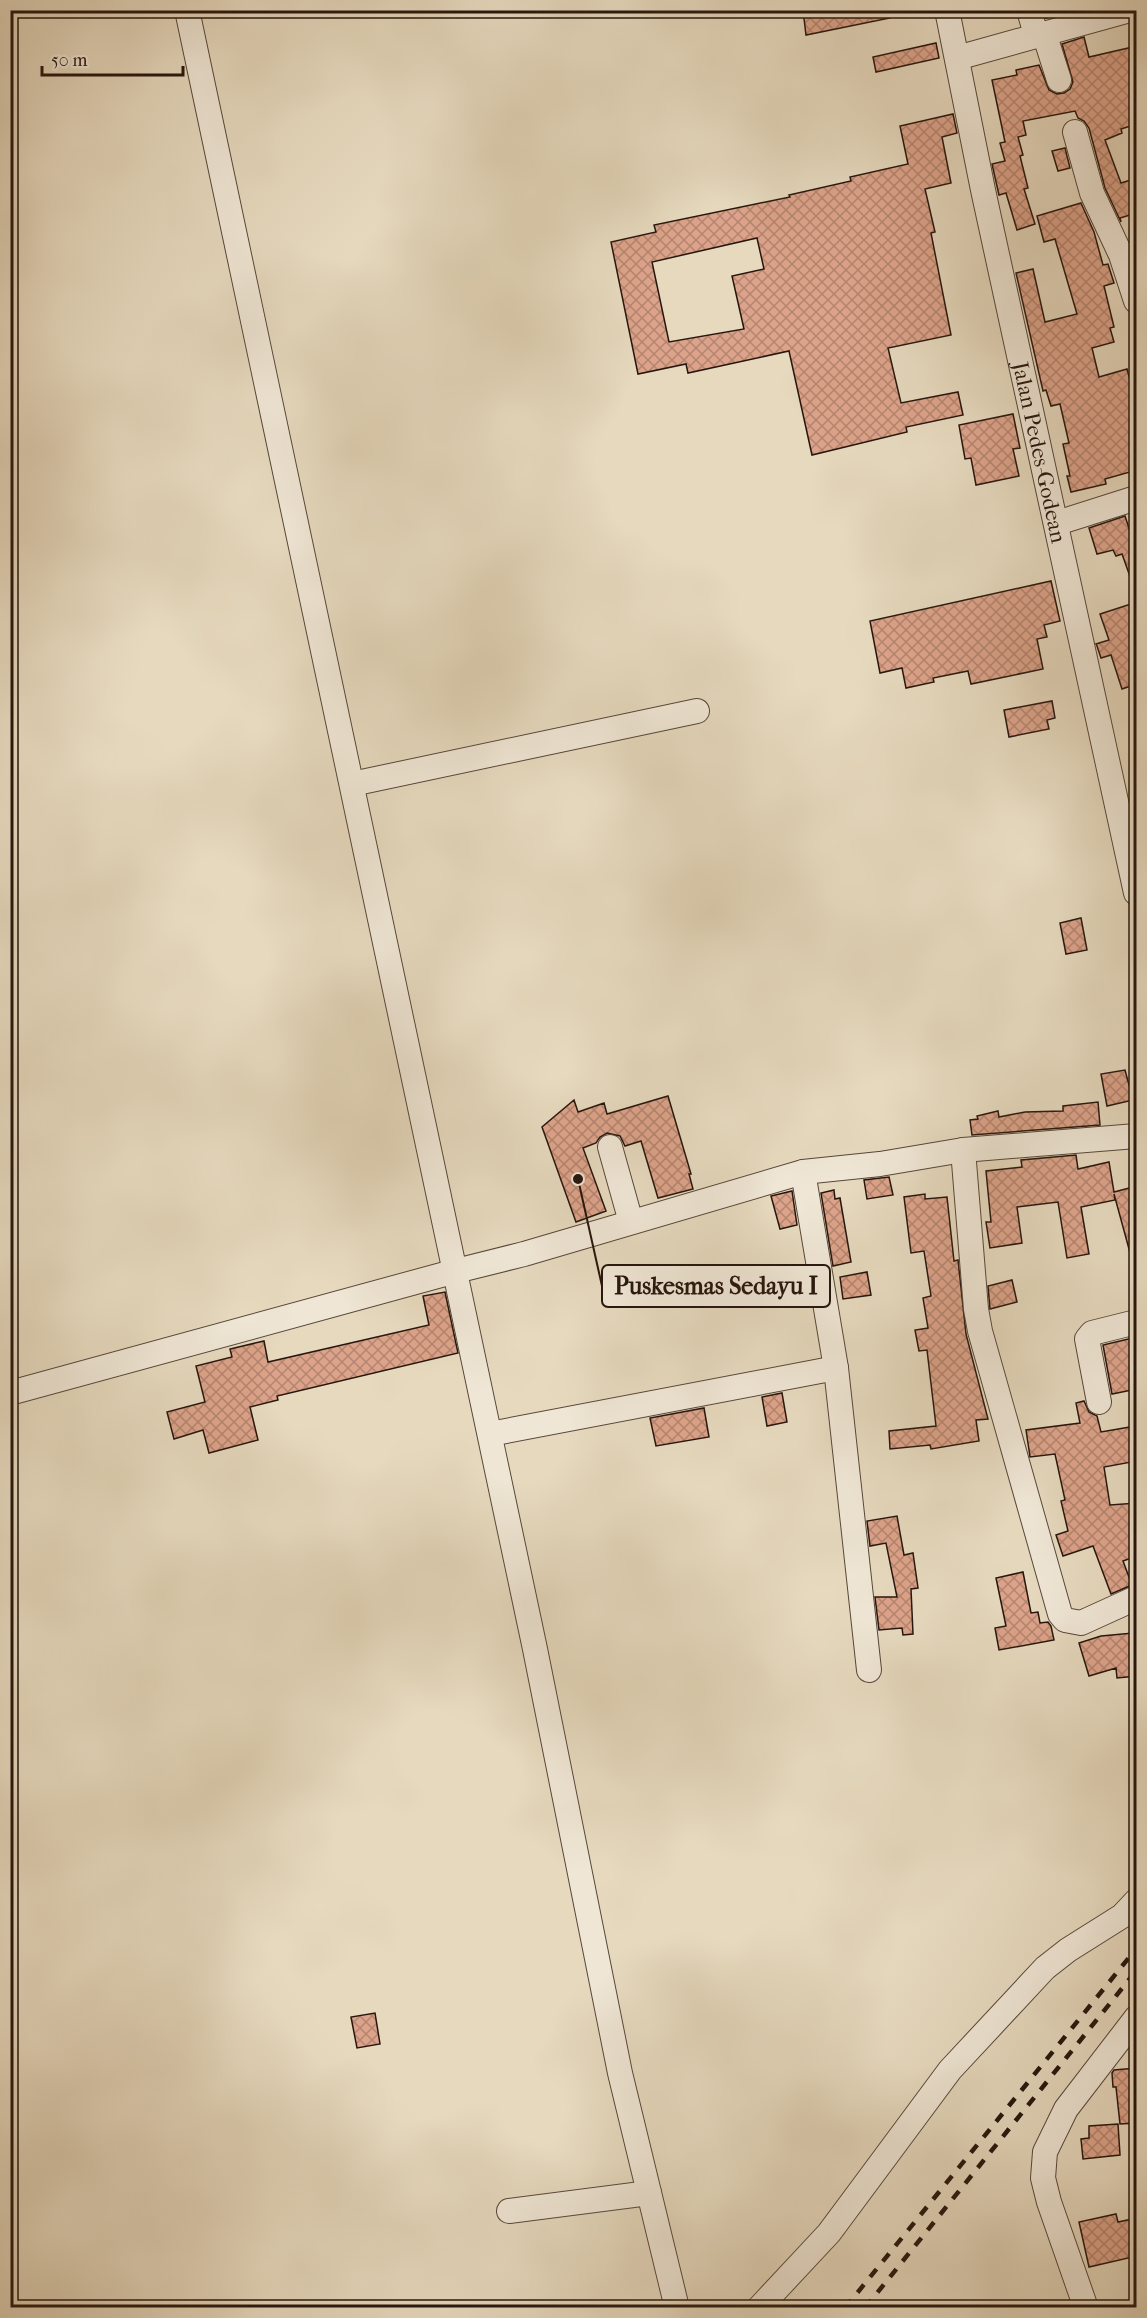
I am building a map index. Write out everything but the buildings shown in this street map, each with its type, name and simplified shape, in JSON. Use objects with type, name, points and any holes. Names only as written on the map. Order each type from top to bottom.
[{"type":"street","points":[[187,10],[456,1270],[620,2073],[677,2307]]},
{"type":"street","name":"Jalan Pedes-Godean","points":[[946,10],[983,190],[1137,893]]},
{"type":"street","points":[[1029,10],[1059,80]]},
{"type":"street","points":[[957,58],[1131,10]]},
{"type":"street","points":[[1075,132],[1092,193],[1121,255],[1137,301]]},
{"type":"street","points":[[1057,523],[1137,498]]},
{"type":"street","points":[[352,784],[697,711]]},
{"type":"street","points":[[10,1393],[456,1270],[524,1254],[803,1172],[880,1164],[963,1150],[1137,1136]]},
{"type":"street","points":[[610,1147],[631,1222]]},
{"type":"street","points":[[963,1150],[976,1309],[980,1331],[1060,1614],[1065,1620],[1081,1623],[1137,1598]]},
{"type":"street","points":[[803,1172],[836,1368],[869,1670]]},
{"type":"street","points":[[1099,1402],[1087,1339],[1092,1333],[1137,1322]]},
{"type":"street","points":[[490,1434],[836,1368]]},
{"type":"street","points":[[759,2307],[829,2232],[950,2070],[1045,1968],[1068,1950],[1122,1916],[1137,1901]]},
{"type":"street","points":[[1086,2307],[1049,2202],[1043,2178],[1045,2152],[1066,2109],[1137,2018]]},
{"type":"street","points":[[509,2211],[649,2193]]},
{"type":"railway","points":[[845,2308],[1136,1949]]},
{"type":"railway","points":[[865,2308],[1136,1971]]},
{"type":"place","name":"Puskesmas Sedayu I","points":[[578,1179]]}]
